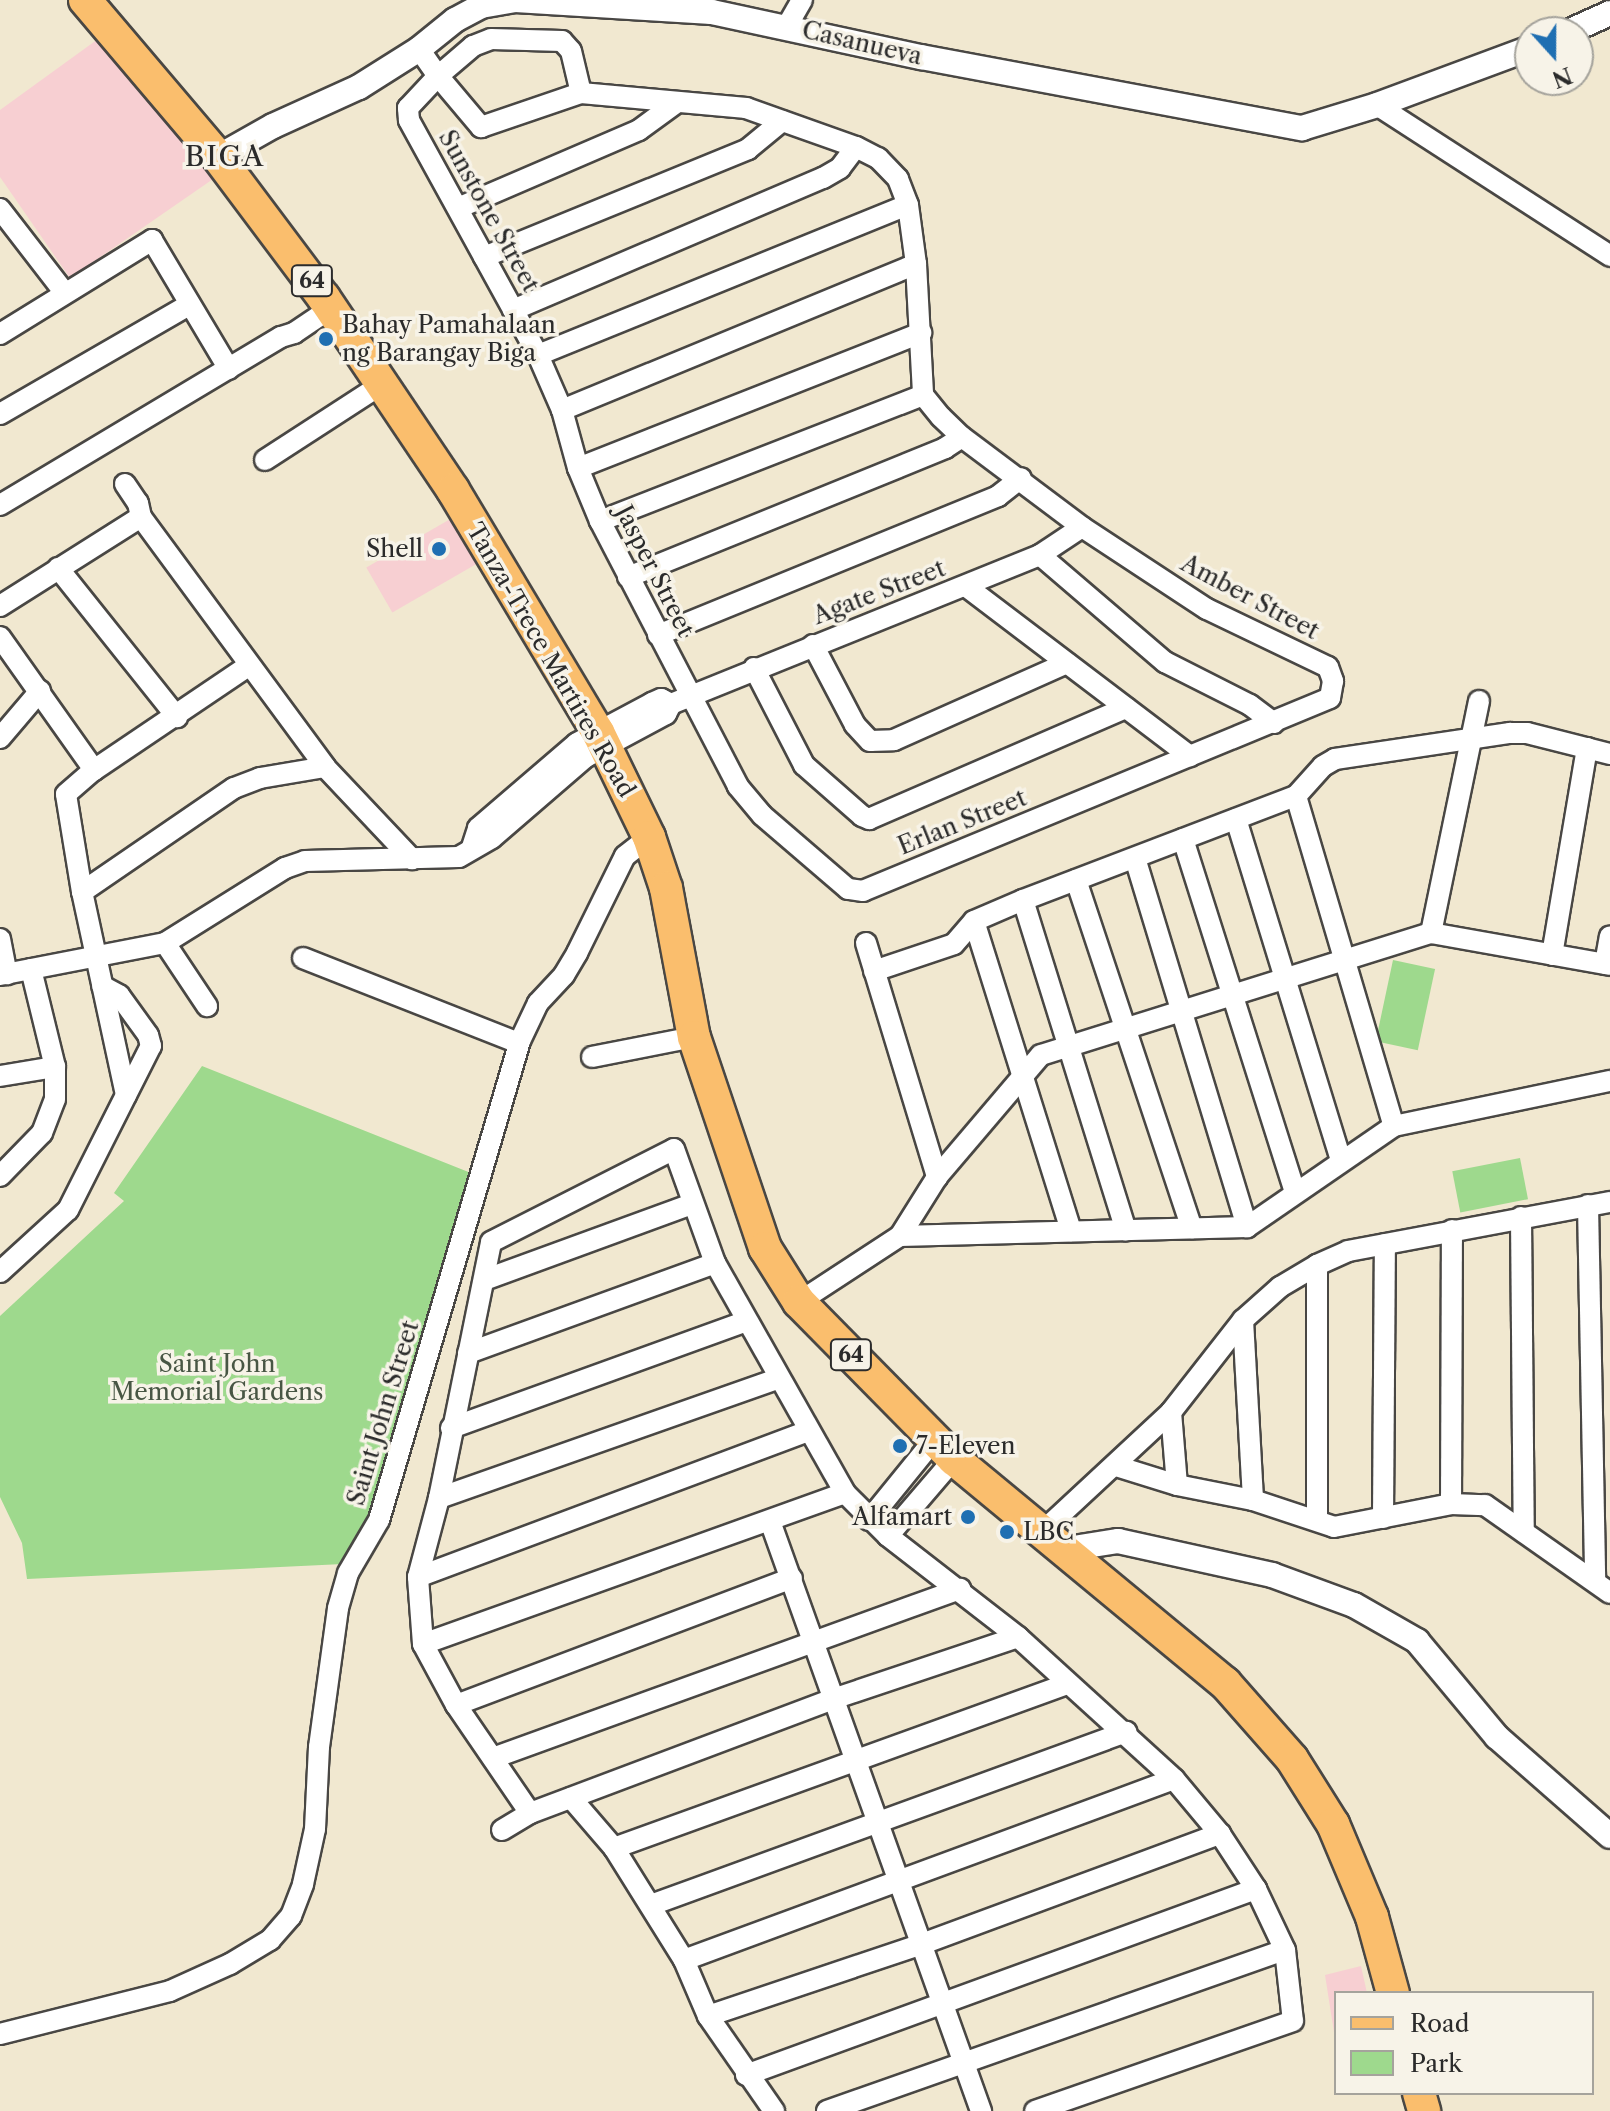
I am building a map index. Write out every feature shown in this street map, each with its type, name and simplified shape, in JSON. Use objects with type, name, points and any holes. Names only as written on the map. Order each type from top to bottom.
[{"type":"main road","name":"Tanza-Trece Martires Road","points":[[85,0],[218,157],[328,303],[453,490],[601,739],[649,837],[666,888],[694,1037],[765,1248],[799,1302],[944,1450],[1225,1683],[1292,1759],[1333,1824],[1367,1903],[1392,1991]]},
{"type":"street","name":"Casanueva","points":[[218,157],[273,126],[359,87],[419,49],[455,20],[481,6],[515,0],[596,1],[712,12],[921,57],[1302,128],[1377,105],[1514,54]]},
{"type":"street","points":[[787,26],[802,0]]},
{"type":"street","name":"Sunstone Street","points":[[578,468],[562,410],[538,355],[409,120],[408,108],[438,76],[473,46],[491,39],[562,41],[571,51],[581,93]]},
{"type":"street","points":[[419,49],[481,127],[581,93],[746,108],[856,147],[878,158],[898,179],[908,205],[916,264],[923,395],[962,437],[1021,478],[1082,527]]},
{"type":"street","points":[[458,208],[639,130],[676,103]]},
{"type":"street","points":[[1377,105],[1610,256]]},
{"type":"street","points":[[484,257],[748,149],[782,121]]},
{"type":"street","points":[[513,310],[823,178],[840,168],[856,147]]},
{"type":"street","points":[[538,355],[908,205]]},
{"type":"street","points":[[0,209],[65,293]]},
{"type":"street","points":[[2,328],[152,240],[229,369]]},
{"type":"street","points":[[562,410],[916,264]]},
{"type":"street","points":[[0,505],[281,337],[287,325],[328,303]]},
{"type":"street","points":[[0,414],[189,305]]},
{"type":"street","points":[[578,468],[921,333]]},
{"type":"street","points":[[265,460],[382,384]]},
{"type":"street","points":[[600,521],[923,395]]},
{"type":"street","points":[[628,577],[945,448],[962,437]]},
{"type":"street","name":"Jasper Street","points":[[578,468],[600,521],[658,635],[680,700]]},
{"type":"street","points":[[658,635],[998,496],[1021,478]]},
{"type":"street","points":[[125,484],[140,506],[141,517],[325,767],[412,859]]},
{"type":"street","points":[[0,606],[141,517]]},
{"type":"street","name":"Agate Street","points":[[601,739],[661,699],[680,700],[754,668],[967,587],[1040,555],[1082,527]]},
{"type":"street","name":"Amber Street","points":[[1082,527],[1207,609],[1328,667],[1333,681],[1330,698]]},
{"type":"street","points":[[1040,555],[1165,662],[1250,705],[1274,723]]},
{"type":"street","points":[[58,568],[177,717]]},
{"type":"street","points":[[967,587],[1190,756]]},
{"type":"street","points":[[0,637],[94,770]]},
{"type":"street","points":[[813,645],[855,725],[870,741],[894,740],[1067,663]]},
{"type":"street","points":[[126,1095],[82,892],[66,794],[94,770],[177,717],[248,666]]},
{"type":"street","points":[[754,668],[804,765],[869,819],[1126,708]]},
{"type":"street","points":[[0,738],[40,691]]},
{"type":"street","name":"Erlan Street","points":[[680,700],[738,786],[762,815],[855,892],[1330,698]]},
{"type":"street","points":[[1431,933],[1479,701]]},
{"type":"street","points":[[874,971],[954,944],[974,921],[1023,900],[1296,796],[1323,766],[1335,759],[1527,733],[1610,754]]},
{"type":"street","points":[[0,939],[4,974],[96,958],[165,943],[294,865],[365,857],[459,857],[472,847],[478,828],[517,792],[577,743],[601,739]]},
{"type":"street","points":[[1552,955],[1587,748]]},
{"type":"street","points":[[82,892],[234,788],[260,778],[325,767]]},
{"type":"street","points":[[1296,796],[1394,1126]]},
{"type":"street","points":[[1236,819],[1341,1161]]},
{"type":"street","name":"Saint John Street","points":[[0,2034],[170,1991],[230,1964],[270,1940],[291,1916],[303,1884],[315,1829],[319,1747],[338,1608],[348,1573],[379,1520],[519,1043],[538,1003],[564,975],[577,953],[625,856],[649,837]]},
{"type":"street","points":[[1183,839],[1295,1193]]},
{"type":"street","points":[[1135,858],[1247,1227]]},
{"type":"street","points":[[1076,880],[1192,1228]]},
{"type":"street","points":[[1023,900],[1126,1230]]},
{"type":"street","points":[[974,921],[1071,1231]]},
{"type":"street","points":[[799,1302],[900,1236],[937,1177],[1041,1055],[1431,933],[1608,965],[1610,936]]},
{"type":"street","points":[[165,943],[207,1006]]},
{"type":"street","points":[[866,943],[937,1177]]},
{"type":"street","points":[[303,958],[519,1043]]},
{"type":"street","points":[[0,1176],[42,1133],[55,1099],[55,1067],[31,969]]},
{"type":"street","points":[[0,1272],[68,1210],[151,1046],[148,1035],[119,995],[102,986]]},
{"type":"street","points":[[592,1057],[694,1037]]},
{"type":"street","points":[[0,1076],[55,1067]]},
{"type":"street","points":[[900,1236],[1247,1227],[1394,1126],[1610,1081]]},
{"type":"street","points":[[530,1813],[456,1705],[423,1644],[418,1577],[439,1498],[491,1242],[674,1149],[715,1263],[777,1379],[845,1493],[888,1536],[1018,1637],[1126,1732],[1174,1779],[1220,1834],[1256,1889],[1285,1950],[1293,2021],[1035,2111]]},
{"type":"street","points":[[1055,1540],[1116,1466],[1171,1412],[1243,1320],[1280,1287],[1348,1251],[1610,1202]]},
{"type":"street","points":[[484,1280],[692,1204]]},
{"type":"street","points":[[1588,1205],[1602,1586]]},
{"type":"street","points":[[1521,1217],[1524,1532]]},
{"type":"street","points":[[1451,1504],[1452,1230]]},
{"type":"street","points":[[1383,1518],[1385,1244]]},
{"type":"street","points":[[468,1353],[715,1263]]},
{"type":"street","points":[[1317,1265],[1317,1520]]},
{"type":"street","points":[[1243,1320],[1253,1500]]},
{"type":"street","points":[[451,1428],[747,1321]]},
{"type":"street","points":[[439,1498],[777,1379]]},
{"type":"street","points":[[1171,1412],[1177,1485]]},
{"type":"street","points":[[418,1577],[809,1431]]},
{"type":"street","points":[[869,1520],[944,1450]]},
{"type":"street","points":[[888,1536],[944,1450]]},
{"type":"street","points":[[1116,1466],[1177,1485],[1253,1500],[1343,1527],[1451,1504],[1485,1505],[1602,1586]]},
{"type":"street","points":[[423,1644],[845,1493]]},
{"type":"street","points":[[770,1521],[945,2002],[981,2111]]},
{"type":"street","points":[[1055,1540],[1118,1541],[1272,1575],[1354,1605],[1417,1641],[1497,1737],[1610,1836]]},
{"type":"street","points":[[456,1705],[792,1578]]},
{"type":"street","points":[[493,1758],[814,1639],[960,1589]]},
{"type":"street","points":[[502,1830],[530,1813],[836,1698],[1018,1637]]},
{"type":"street","points":[[614,1848],[1068,1684]]},
{"type":"street","points":[[651,1905],[877,1820],[1126,1732]]},
{"type":"street","points":[[684,1960],[1174,1779]]},
{"type":"street","points":[[571,1798],[614,1848],[651,1905],[684,1960],[708,2016],[746,2075],[774,2111]]},
{"type":"street","points":[[708,2016],[922,1944],[1220,1834]]},
{"type":"street","points":[[746,2075],[1256,1889]]},
{"type":"street","points":[[827,2111],[1285,1950]]},
{"type":"shaded area","points":[[98,39],[216,177],[70,278],[0,177],[0,110]]},
{"type":"shaded area","points":[[459,514],[485,559],[392,613],[366,568]]},
{"type":"shaded area","points":[[1361,1966],[1367,1991],[1334,1991],[1334,2032],[1325,1975]]},
{"type":"green space","points":[[1393,960],[1435,969],[1418,1050],[1376,1041]]},
{"type":"green space","name":"Saint John Memorial Gardens","points":[[202,1066],[476,1175],[378,1514],[343,1564],[27,1579],[22,1543],[0,1497],[0,1316],[124,1201],[114,1193]]},
{"type":"green space","points":[[1520,1158],[1528,1199],[1460,1212],[1452,1171]]},
{"type":"place","name":"Bahay Pamahalaan ng Barangay Biga","points":[[326,339]]},
{"type":"place","name":"Shell","points":[[439,549]]},
{"type":"place","name":"7-Eleven","points":[[900,1446]]},
{"type":"place","name":"Alfamart","points":[[968,1517]]},
{"type":"place","name":"LBC","points":[[1007,1532]]},
{"type":"district","name":"BIGA","points":[[225,156]]}]
